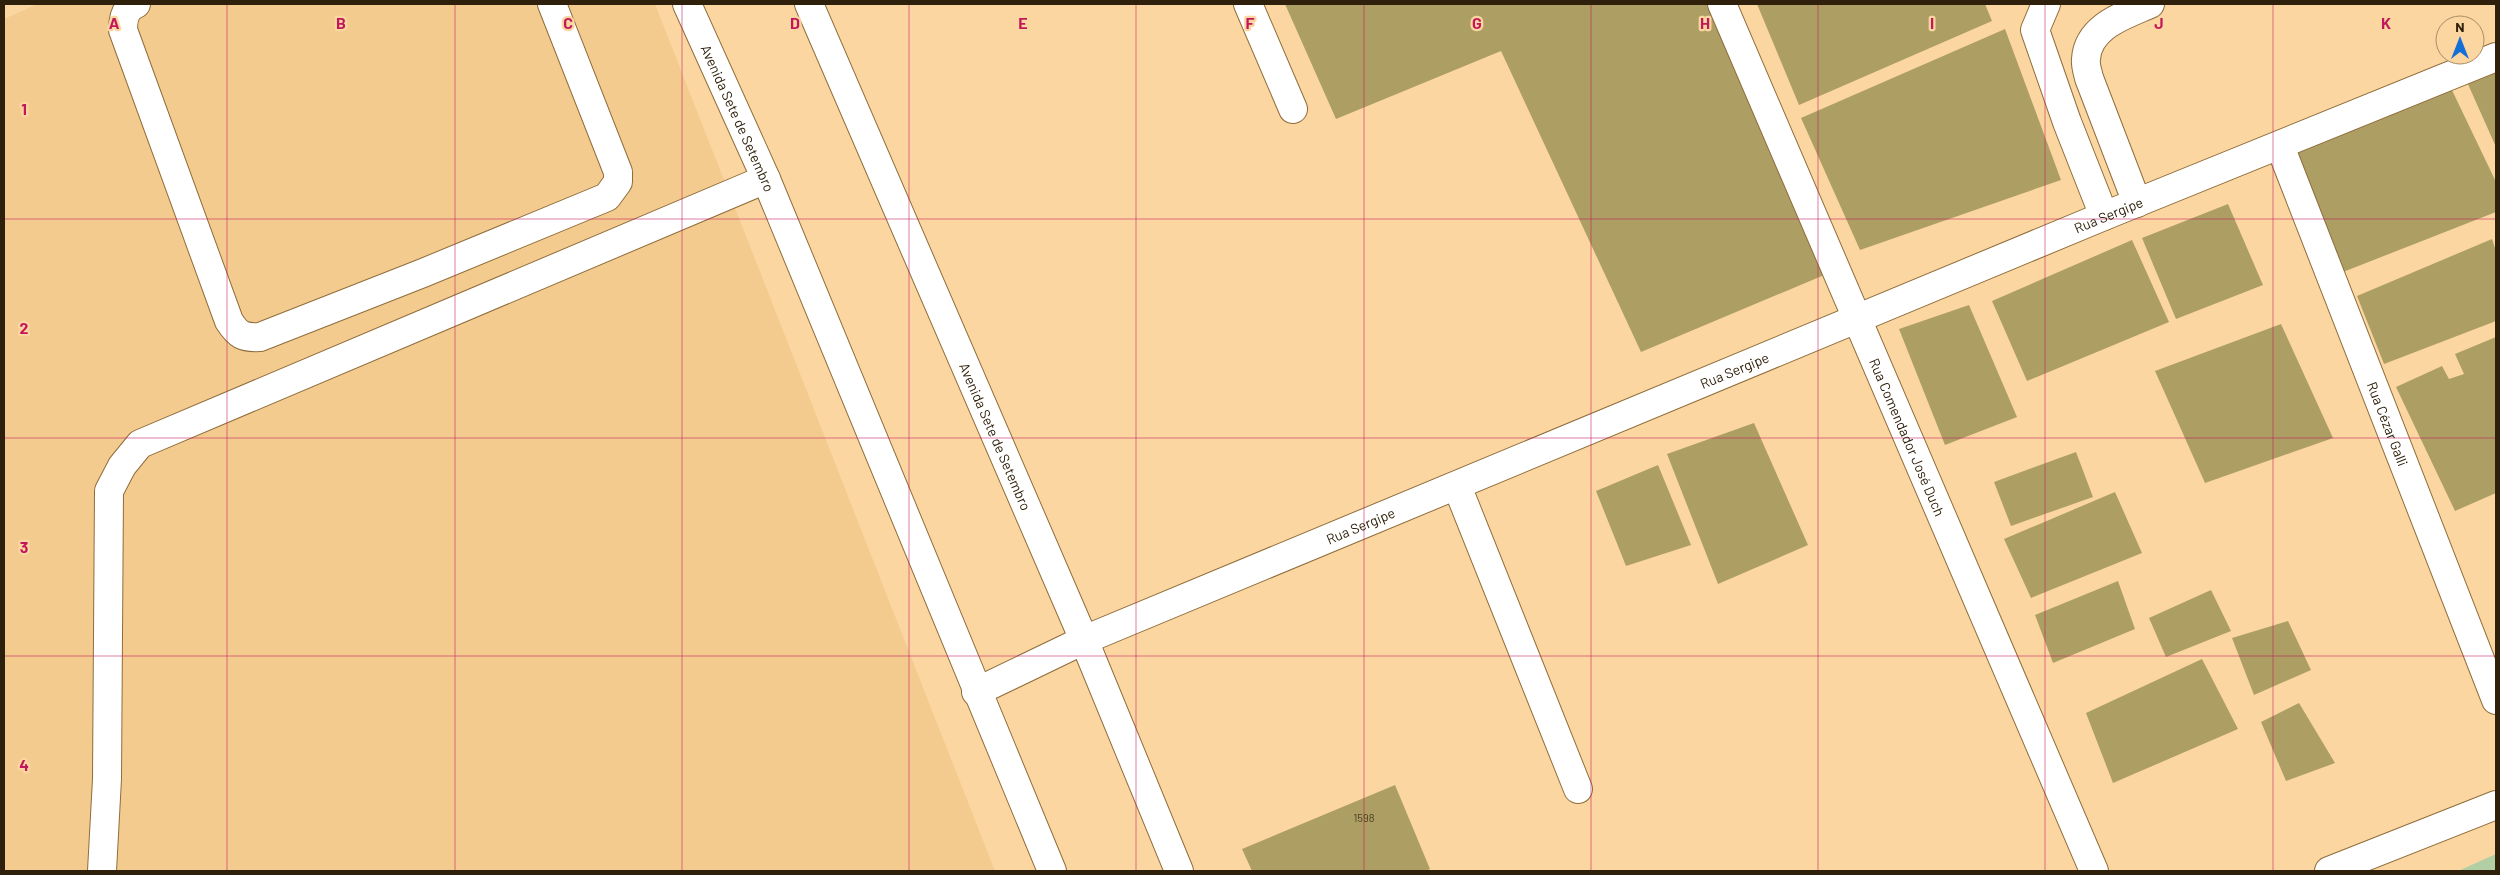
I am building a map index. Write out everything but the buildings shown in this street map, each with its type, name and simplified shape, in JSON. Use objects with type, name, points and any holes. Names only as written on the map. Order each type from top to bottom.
[{"type":"main road","points":[[136,4],[130,6],[123,19],[123,30],[229,321],[237,334],[246,338],[260,337],[607,197],[618,182],[618,172],[552,4]]},
{"type":"main road","name":"Avenida Sete de Setembro","points":[[687,4],[766,179],[976,692],[1052,871]]},
{"type":"main road","name":"Avenida Sete de Setembro","points":[[809,4],[1084,640],[1179,871]]},
{"type":"main road","points":[[1248,4],[1293,109]]},
{"type":"main road","name":"Rua Comendador José Duch","points":[[1722,4],[2094,871]]},
{"type":"main road","points":[[2046,4],[2036,30],[2067,122],[2104,216]]},
{"type":"main road","points":[[2137,203],[2089,78],[2086,59],[2093,36],[2115,20],[2150,4]]},
{"type":"main road","name":"Rua Sergipe","points":[[976,692],[1084,640],[2104,216],[2496,57]]},
{"type":"main road","name":"Rua Cézar Galli","points":[[2280,146],[2496,700]]},
{"type":"main road","points":[[102,871],[107,779],[110,491],[122,466],[140,444],[766,179]]},
{"type":"main road","points":[[1457,486],[1578,789]]},
{"type":"main road","points":[[2329,871],[2496,805]]},
{"type":"shaded area","points":[[37,4],[655,4],[995,871],[4,871],[4,19]]},
{"type":"green space","points":[[2496,854],[2496,871],[2458,871]]}]
